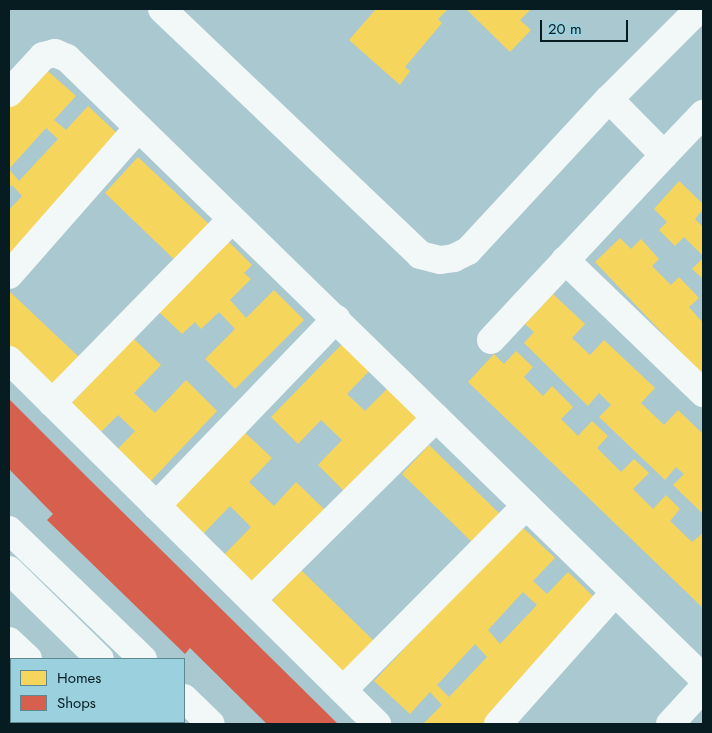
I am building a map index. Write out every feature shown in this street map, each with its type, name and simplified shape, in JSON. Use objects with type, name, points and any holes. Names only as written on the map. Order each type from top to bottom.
[{"type":"street","points":[[162,9],[420,255],[440,260],[454,258],[468,251],[609,98],[699,9]]},
{"type":"street","points":[[9,93],[42,56],[55,53],[67,58],[703,678]]},
{"type":"street","points":[[609,98],[664,155]]},
{"type":"street","points":[[491,340],[664,155],[699,127]]},
{"type":"street","points":[[9,275],[138,128]]},
{"type":"street","points":[[52,403],[232,219]]},
{"type":"street","points":[[565,260],[703,393]]},
{"type":"street","points":[[156,506],[336,319]]},
{"type":"street","points":[[9,360],[377,724]]},
{"type":"street","points":[[252,600],[436,418]]},
{"type":"street","points":[[343,690],[526,506]]},
{"type":"street","points":[[9,530],[142,658]]},
{"type":"street","points":[[9,570],[99,658]]},
{"type":"street","points":[[498,724],[615,592]]},
{"type":"street","points":[[9,641],[27,658]]},
{"type":"street","points":[[670,724],[703,688]]},
{"type":"street","points":[[185,699],[211,724]]},
{"type":"building: Homes","points":[[376,9],[448,9],[438,19],[442,23],[405,67],[410,71],[400,85],[349,40]]},
{"type":"building: Homes","points":[[466,9],[531,9],[520,20],[531,30],[510,52]]},
{"type":"building: Homes","points":[[41,65],[76,96],[54,120],[66,130],[88,106],[122,138],[9,260],[9,210],[22,196],[12,185],[9,188],[9,101]],"holes":[[[46,128],[58,139],[19,181],[9,169]]]},
{"type":"building: Homes","points":[[138,157],[213,228],[179,264],[105,193]]},
{"type":"building: Homes","points":[[679,181],[703,204],[703,209],[695,219],[703,227],[703,256],[684,237],[675,246],[659,230],[667,222],[654,209]]},
{"type":"building: Homes","points":[[620,238],[631,249],[641,239],[659,259],[652,266],[671,285],[679,277],[699,298],[689,307],[703,323],[703,376],[595,262]]},
{"type":"building: Homes","points":[[228,241],[252,265],[244,273],[251,279],[230,300],[246,318],[274,290],[304,320],[235,389],[205,359],[235,329],[219,312],[201,329],[195,322],[182,334],[158,311]]},
{"type":"building: Homes","points":[[703,258],[703,279],[692,269]]},
{"type":"building: Homes","points":[[9,291],[80,358],[51,389],[9,349]]},
{"type":"building: Homes","points":[[553,294],[585,324],[572,338],[590,355],[604,340],[655,388],[641,403],[664,425],[678,410],[703,434],[702,513],[673,485],[684,474],[676,467],[665,480],[599,417],[611,405],[599,393],[588,406],[524,343],[534,332],[525,324]]},
{"type":"building: Homes","points":[[133,338],[161,365],[134,393],[155,413],[186,380],[217,411],[147,485],[114,453],[135,431],[118,415],[99,434],[70,405]]},
{"type":"building: Homes","points":[[345,341],[372,368],[347,394],[365,411],[391,385],[426,418],[350,497],[318,465],[342,440],[321,420],[298,444],[271,417]]},
{"type":"building: Homes","points":[[516,351],[533,367],[524,377],[543,396],[552,386],[573,407],[561,419],[578,436],[592,421],[608,436],[597,448],[621,472],[634,459],[649,473],[633,489],[653,509],[666,495],[680,509],[670,521],[692,542],[703,533],[703,608],[468,382],[494,354],[504,364]]},
{"type":"building: Homes","points":[[238,426],[272,458],[249,482],[274,506],[296,482],[325,510],[253,586],[222,557],[251,527],[230,506],[203,534],[167,501]]},
{"type":"building: Homes","points":[[429,445],[502,516],[475,545],[402,474]]},
{"type":"building: Homes","points":[[520,525],[555,558],[533,581],[547,594],[568,572],[601,604],[486,724],[423,724],[442,705],[430,692],[410,714],[374,681]],"holes":[[[523,592],[537,605],[500,644],[488,630]],[[475,644],[487,657],[449,697],[437,685]]]},
{"type":"building: Homes","points":[[301,570],[376,643],[344,677],[269,604]]},
{"type":"building: Shops","points":[[9,399],[338,724],[267,724],[190,648],[185,654],[47,520],[53,514],[9,469]]}]
